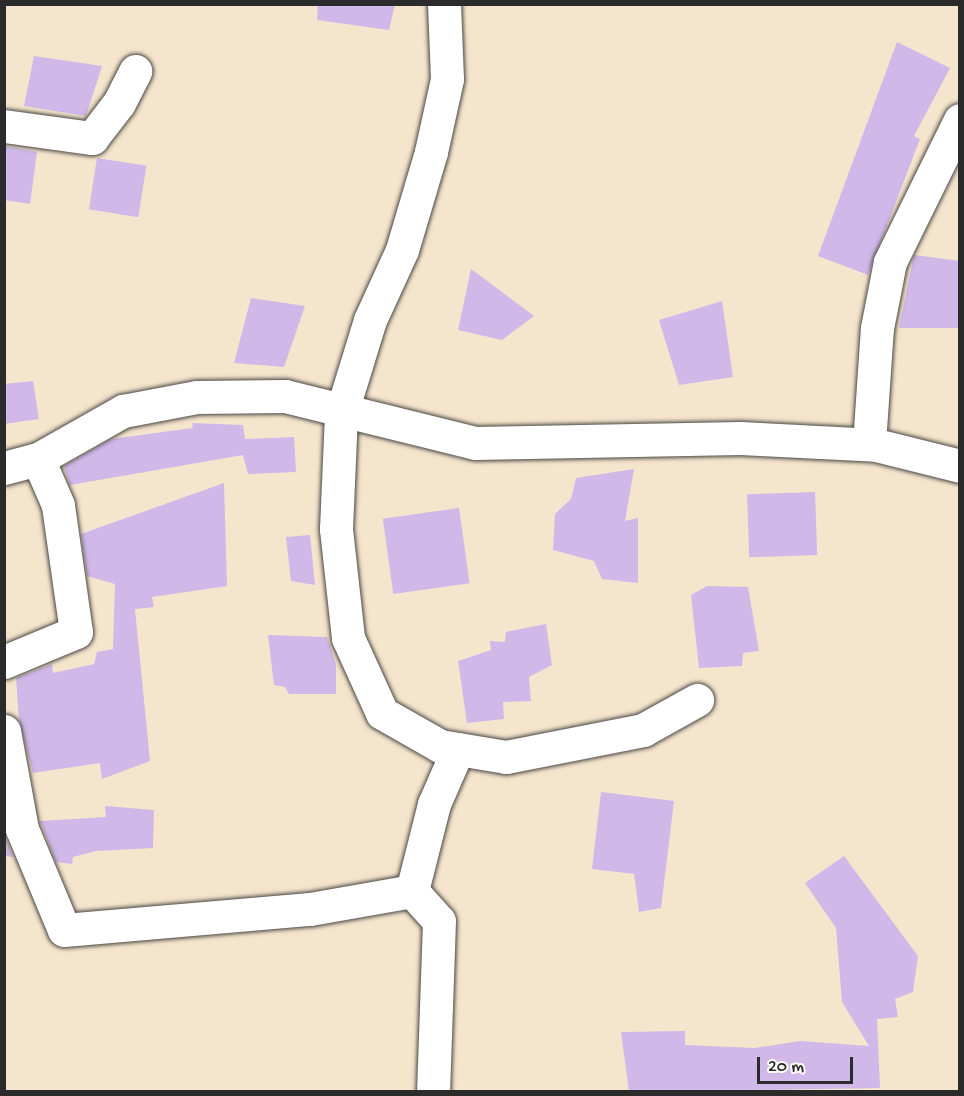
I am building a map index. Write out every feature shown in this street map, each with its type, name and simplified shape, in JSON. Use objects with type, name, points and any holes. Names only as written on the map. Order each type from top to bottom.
[{"type":"street","points":[[444,4],[447,79],[431,152],[402,250],[370,320],[340,414],[336,529],[348,638],[382,713],[440,746],[506,757],[643,730],[697,700]]},
{"type":"street","points":[[4,126],[92,138],[119,103],[135,71]]},
{"type":"street","points":[[869,444],[877,328],[890,262],[960,120]]},
{"type":"street","points":[[4,468],[38,459],[123,411],[197,397],[285,396],[340,414],[475,443],[740,438],[869,444],[960,466]]},
{"type":"street","points":[[4,662],[76,632],[58,505],[38,459]]},
{"type":"street","points":[[4,730],[22,829],[64,930],[310,909],[412,891]]},
{"type":"street","points":[[412,891],[434,804],[458,749]]},
{"type":"street","points":[[412,891],[439,921],[433,1092]]},
{"type":"building","points":[[318,4],[395,4],[389,30],[317,20]]},
{"type":"building","points":[[897,42],[950,68],[914,136],[920,139],[868,275],[818,256]]},
{"type":"building","points":[[34,56],[102,66],[86,116],[24,106]]},
{"type":"building","points":[[4,146],[37,152],[30,204],[4,200]]},
{"type":"building","points":[[97,158],[146,166],[138,217],[89,209]]},
{"type":"building","points":[[914,255],[960,261],[960,328],[899,328]]},
{"type":"building","points":[[471,269],[534,316],[502,340],[458,330]]},
{"type":"building","points":[[251,298],[305,306],[284,367],[234,363]]},
{"type":"building","points":[[722,301],[733,377],[679,385],[659,320]]},
{"type":"building","points":[[33,381],[39,419],[4,424],[4,384]]},
{"type":"building","points":[[192,423],[243,425],[245,439],[294,437],[296,472],[248,474],[243,455],[70,485],[64,466],[111,439],[193,428]]},
{"type":"building","points":[[634,469],[625,521],[638,518],[638,583],[602,579],[594,561],[553,550],[555,514],[571,499],[576,478]]},
{"type":"building","points":[[224,483],[227,586],[152,597],[154,607],[135,609],[150,761],[102,779],[100,763],[33,773],[19,720],[16,678],[52,664],[53,673],[94,664],[97,652],[113,649],[115,584],[87,576],[81,534]]},
{"type":"building","points":[[815,492],[817,555],[749,557],[747,494]]},
{"type":"building","points":[[459,508],[470,583],[393,594],[383,519]]},
{"type":"building","points":[[310,535],[315,585],[291,581],[286,537]]},
{"type":"building","points":[[707,586],[748,587],[759,651],[743,653],[742,666],[699,668],[691,595]]},
{"type":"building","points":[[546,624],[552,665],[529,677],[531,701],[503,702],[504,719],[467,723],[458,661],[491,650],[490,641],[505,642],[506,632]]},
{"type":"building","points":[[268,635],[327,637],[336,664],[336,694],[289,694],[285,687],[274,685]]},
{"type":"building","points":[[601,792],[674,801],[661,908],[639,912],[634,874],[592,869]]},
{"type":"building","points":[[105,806],[154,810],[153,848],[96,851],[73,857],[72,864],[56,862],[40,821],[106,817]]},
{"type":"building","points":[[5,836],[13,857],[4,856]]},
{"type":"building","points":[[844,856],[918,956],[913,992],[895,999],[898,1017],[877,1019],[880,1088],[629,1092],[621,1032],[685,1031],[685,1045],[755,1048],[800,1041],[869,1046],[842,1002],[836,928],[805,883]]}]
